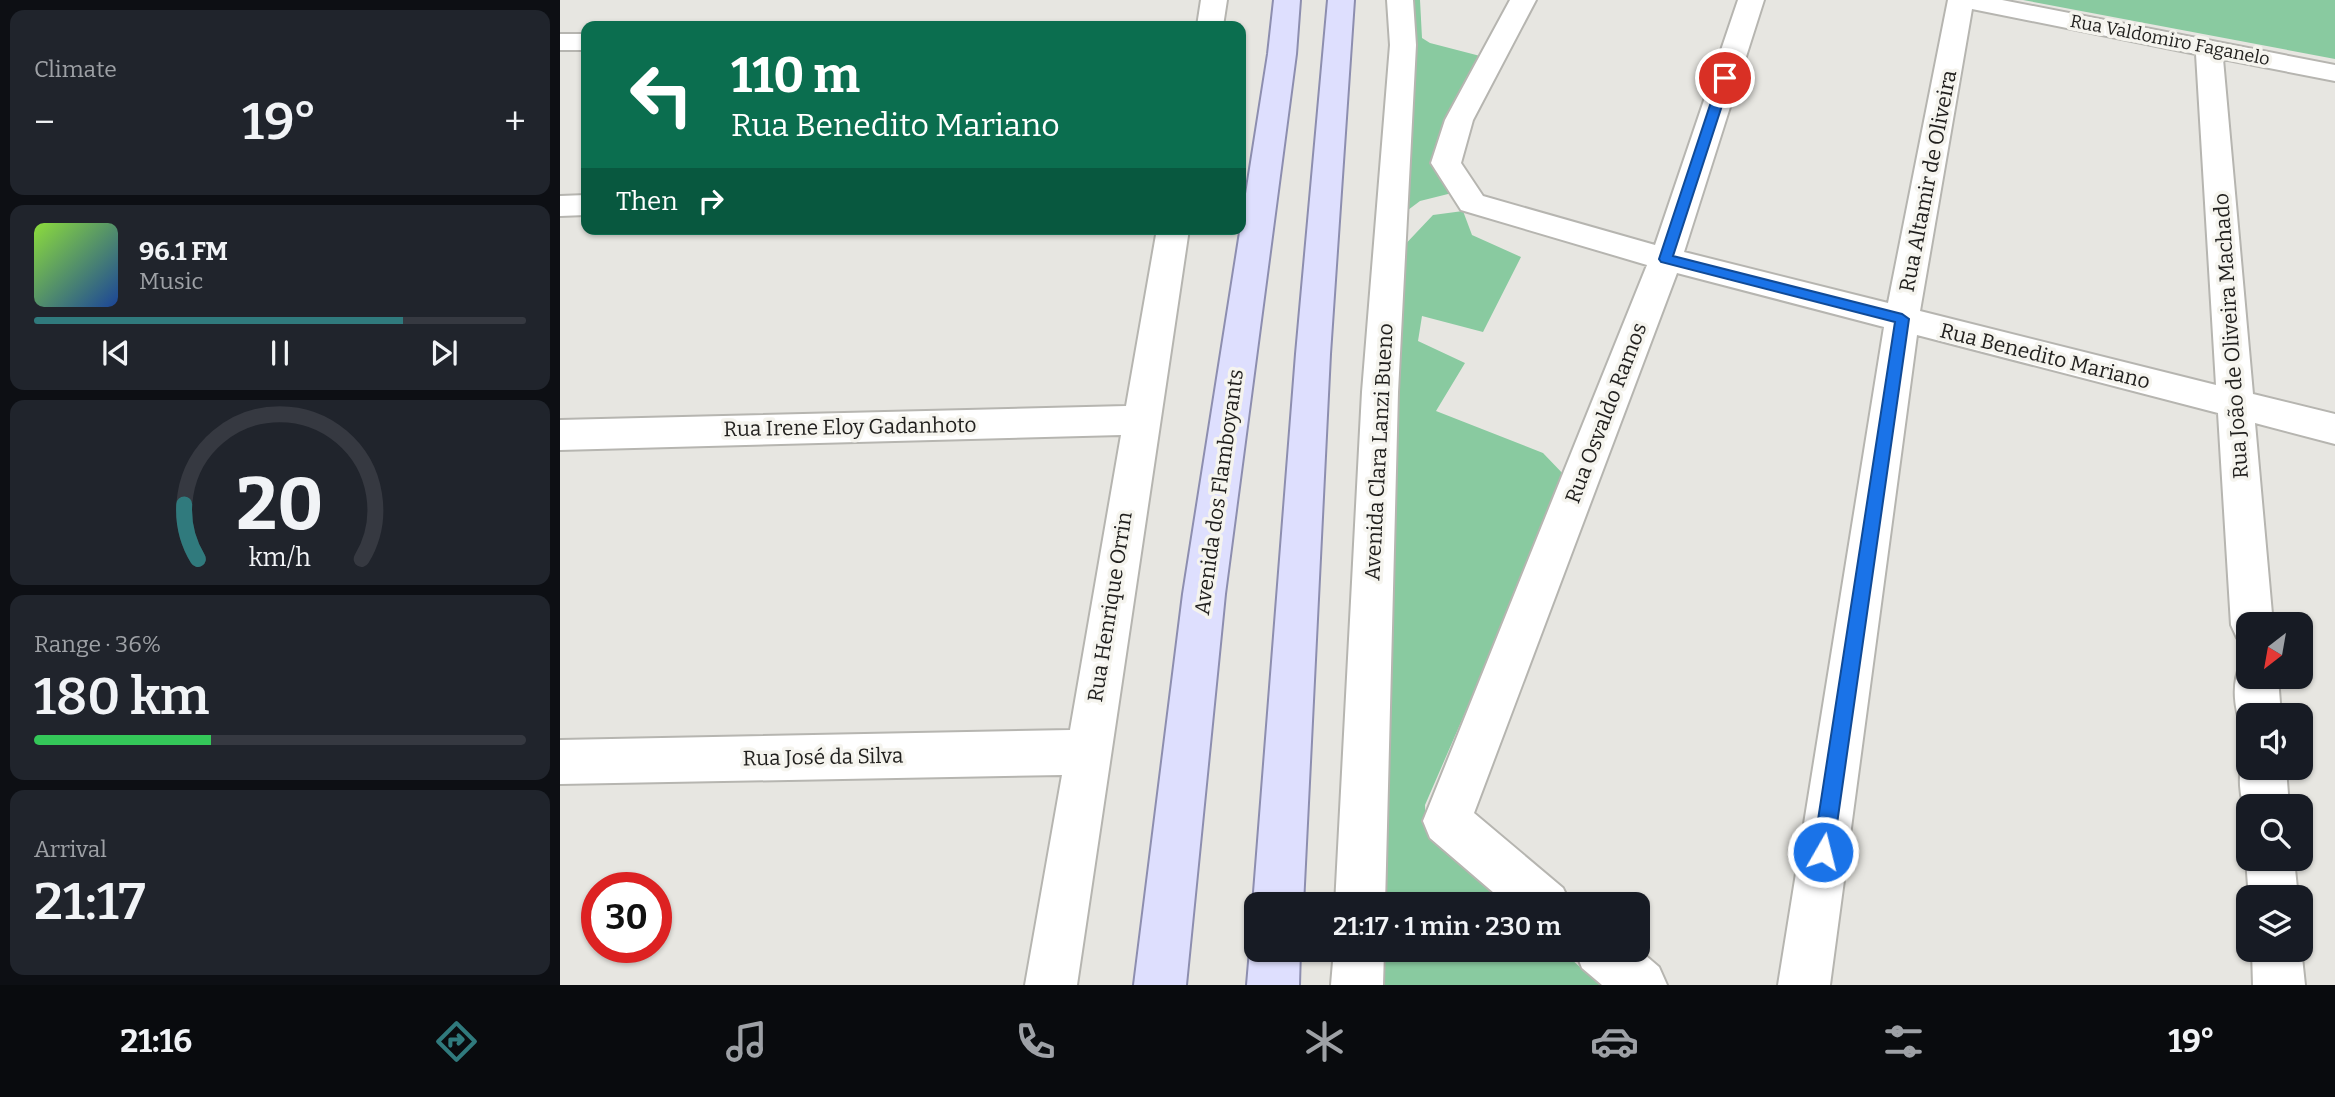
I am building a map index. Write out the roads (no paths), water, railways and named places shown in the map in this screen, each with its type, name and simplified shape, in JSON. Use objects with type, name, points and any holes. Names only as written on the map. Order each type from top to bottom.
[{"type":"main road","name":"Avenida dos Flamboyants","points":[[1160,985],[1203,594],[1283,54],[1287,0]]},
{"type":"main road","points":[[1279,892],[1313,354],[1341,0]]},
{"type":"main road","points":[[1273,985],[1274,962]]},
{"type":"street","points":[[1211,21],[1214,0]]},
{"type":"street","name":"Avenida Clara Lanzi Bueno","points":[[1361,892],[1380,392],[1403,45],[1400,0]]},
{"type":"street","name":"Rua Benedito Mariano","points":[[1524,0],[1459,120],[1446,163],[1472,203],[1665,259],[2335,429]]},
{"type":"street","name":"Rua Osvaldo Ramos","points":[[1531,892],[1447,821],[1665,259],[1751,0]]},
{"type":"street","name":"Rua Valdomiro Faganelo","points":[[1962,0],[2335,73]]},
{"type":"street","name":"Rua Altamir de Oliveira","points":[[1804,985],[1902,319],[1962,0]]},
{"type":"street","points":[[560,43],[581,42]]},
{"type":"street","name":"Rua João de Oliveira Machado","points":[[2209,48],[2251,612]]},
{"type":"street","points":[[560,206],[581,205]]},
{"type":"street","name":"Rua Henrique Orrin","points":[[1051,985],[1140,420],[1162,308],[1172,235]]},
{"type":"street","name":"Rua Irene Eloy Gadanhoto","points":[[560,435],[1140,420]]},
{"type":"street","name":"Rua José da Silva","points":[[560,762],[1087,752]]},
{"type":"street","points":[[1357,985],[1358,962]]},
{"type":"street","points":[[1614,962],[1641,985]]},
{"type":"street","points":[[2278,962],[2279,985]]}]
